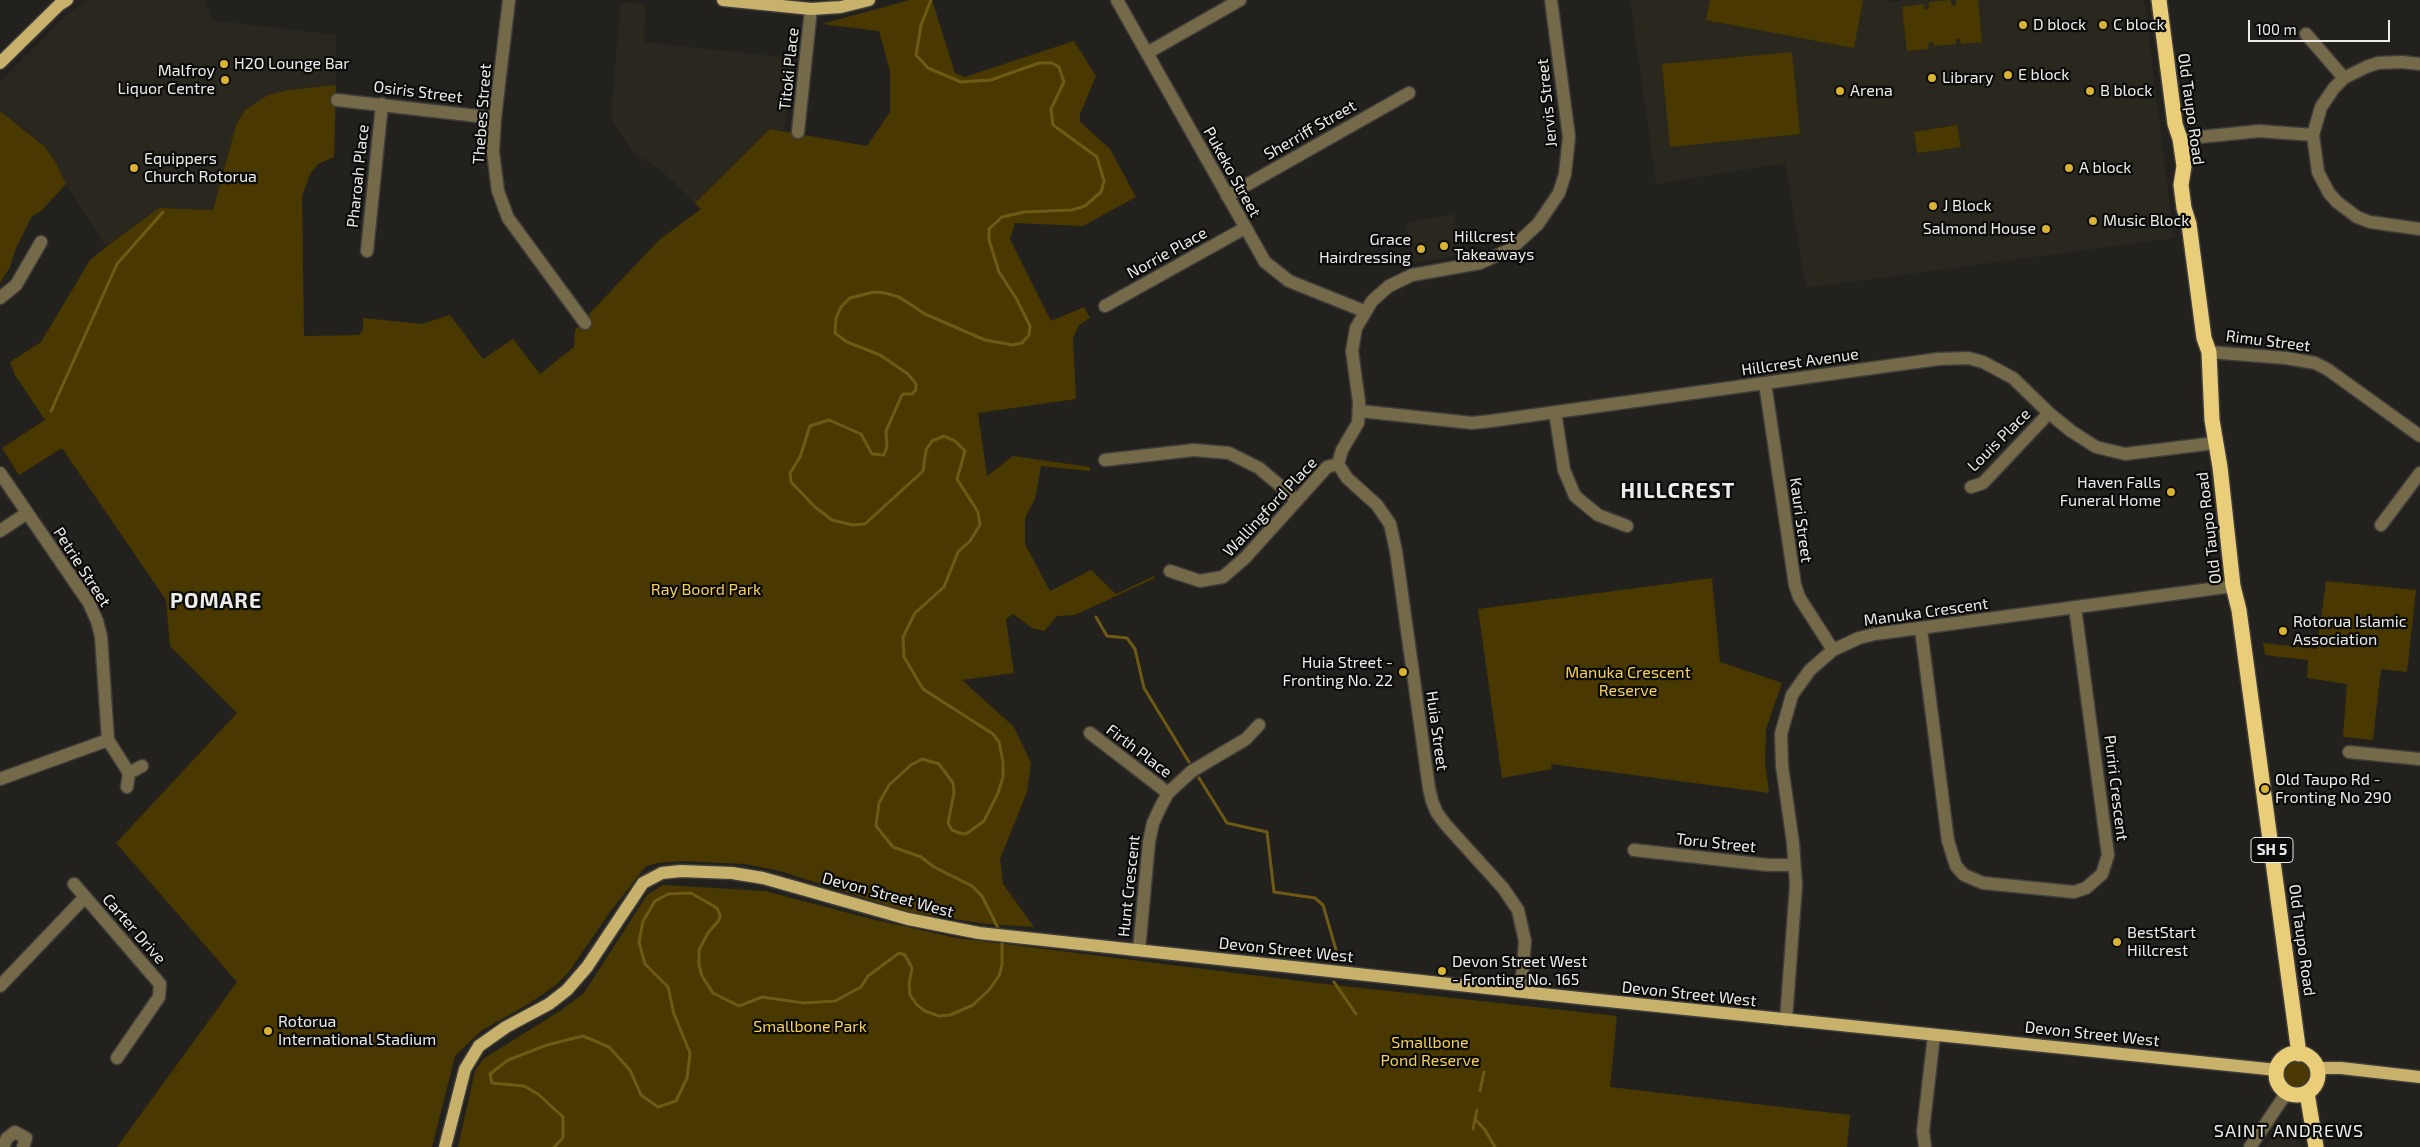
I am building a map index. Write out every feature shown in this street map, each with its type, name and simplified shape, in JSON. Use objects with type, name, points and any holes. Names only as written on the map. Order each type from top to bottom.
[{"type":"highway","name":"Old Taupo Road","points":[[2159,0],[2175,124],[2180,139],[2184,166],[2182,185],[2184,208],[2189,224],[2204,338],[2209,352],[2215,442],[2220,467],[2233,586],[2240,619],[2299,1054]]},
{"type":"highway","points":[[2299,1054],[2313,1060],[2317,1068],[2318,1078],[2316,1084],[2307,1093],[2296,1095],[2286,1092],[2278,1082],[2277,1070],[2287,1056],[2299,1054]]},
{"type":"highway","points":[[2307,1093],[2316,1147]]},
{"type":"main road","points":[[0,63],[59,5],[67,0]]},
{"type":"main road","points":[[723,0],[812,9],[841,7],[869,0]]},
{"type":"main road","name":"Devon Street West","points":[[445,1147],[465,1069],[479,1046],[506,1027],[549,1004],[567,990],[587,967],[638,889],[653,876],[681,871],[763,878],[908,920],[979,933],[1934,1036],[2277,1070]]},
{"type":"main road","points":[[2317,1068],[2341,1068],[2420,1077]]},
{"type":"street","name":"Thebes Street","points":[[509,0],[495,118],[494,171],[498,191],[508,218],[586,323]]},
{"type":"street","name":"Pukeko Street","points":[[1117,0],[1257,251],[1274,272],[1289,281],[1364,311]]},
{"type":"street","points":[[1147,53],[1240,0]]},
{"type":"street","name":"Jervis Street","points":[[1338,464],[1342,450],[1355,431],[1360,412],[1352,351],[1356,328],[1372,300],[1389,286],[1412,275],[1480,263],[1511,250],[1524,239],[1549,210],[1566,174],[1569,137],[1551,0]]},
{"type":"street","name":"Titoki Place","points":[[798,132],[812,9]]},
{"type":"street","points":[[2306,34],[2344,78]]},
{"type":"street","points":[[2420,64],[2402,62],[2378,63],[2344,78],[2334,88],[2321,107],[2312,135],[2318,172],[2329,193],[2337,202],[2357,217],[2370,222],[2420,229]]},
{"type":"street","name":"Sherriff Street","points":[[1227,196],[1409,93]]},
{"type":"street","name":"Osiris Street","points":[[337,100],[495,118]]},
{"type":"street","name":"Pharoah Place","points":[[367,251],[382,104]]},
{"type":"street","points":[[2180,139],[2259,130],[2312,135]]},
{"type":"street","name":"Norrie Place","points":[[1105,306],[1245,228]]},
{"type":"street","points":[[0,298],[16,285],[41,242]]},
{"type":"street","name":"Rimu Street","points":[[2209,352],[2286,358],[2316,363],[2420,436]]},
{"type":"street","name":"Hillcrest Avenue","points":[[1360,412],[1472,423],[1938,359],[1968,358],[1992,366],[2012,378],[2048,413],[2084,441],[2112,452],[2140,453],[2215,442]]},
{"type":"street","name":"Kauri Street","points":[[1765,383],[1793,579],[1799,598],[1833,650]]},
{"type":"street","points":[[1556,412],[1564,470],[1575,496],[1598,515],[1627,526]]},
{"type":"street","name":"Louis Place","points":[[1971,487],[1984,483],[2048,413]]},
{"type":"street","points":[[1105,460],[1194,450],[1229,453],[1260,468],[1296,500]]},
{"type":"street","name":"Wallingford Place","points":[[1170,571],[1200,581],[1223,577],[1245,558],[1327,467],[1338,464]]},
{"type":"street","name":"Huia Street","points":[[1338,464],[1347,478],[1377,505],[1390,524],[1396,551],[1430,794],[1441,819],[1503,888],[1518,910],[1525,941],[1521,992]]},
{"type":"street","name":"Petrie Street","points":[[0,473],[89,603],[97,620],[101,636],[108,740],[129,773]]},
{"type":"street","points":[[2381,525],[2420,473]]},
{"type":"street","points":[[0,531],[27,513]]},
{"type":"street","name":"Manuka Crescent","points":[[1786,1020],[1796,904],[1794,865],[1782,766],[1783,723],[1792,695],[1800,681],[1833,650],[1860,638],[1875,634],[2233,586]]},
{"type":"street","name":"Puriri Crescent","points":[[1922,629],[1948,841],[1956,866],[1964,875],[1983,883],[2074,892],[2086,888],[2102,874],[2108,855],[2075,607]]},
{"type":"street","name":"Hunt Crescent","points":[[1139,950],[1149,842],[1153,822],[1168,793],[1192,771],[1246,739],[1259,725]]},
{"type":"street","name":"Firth Place","points":[[1090,734],[1168,793]]},
{"type":"street","points":[[0,779],[108,740]]},
{"type":"street","points":[[2349,752],[2420,759]]},
{"type":"street","points":[[127,787],[129,773],[142,766]]},
{"type":"street","name":"Toru Street","points":[[1634,850],[1768,866],[1794,865]]},
{"type":"street","name":"Carter Drive","points":[[74,884],[160,984],[158,997],[117,1058]]},
{"type":"street","name":"Carter Drive","points":[[0,986],[86,898]]},
{"type":"street","points":[[1925,1147],[1923,1131],[1934,1036]]},
{"type":"street","points":[[2250,1147],[2286,1092]]},
{"type":"street","points":[[2,1147],[7,1138],[16,1132],[26,1138],[23,1147]]},
{"type":"shaded area","points":[[87,0],[205,0],[212,20],[336,35],[336,85],[289,90],[245,110],[236,125],[213,210],[159,208],[106,247],[66,184],[55,161],[43,145],[0,111],[0,82],[67,15]]},
{"type":"shaded area","points":[[1630,0],[1886,0],[1887,3],[1906,0],[2144,0],[2174,238],[1806,288],[1785,163],[1656,184]]},
{"type":"shaded area","points":[[621,2],[646,5],[644,42],[792,58],[784,130],[770,129],[695,203],[661,170],[634,154],[613,122],[611,108]]},
{"type":"shaded area","points":[[1453,214],[1464,254],[1415,263],[1406,223]]},
{"type":"shaded area","points":[[2272,1137],[2292,1137],[2303,1147],[2265,1147]]},
{"type":"green space","name":"Ray Boord Park","points":[[910,0],[932,0],[955,73],[965,77],[1074,41],[1096,76],[1080,114],[1080,122],[1110,149],[1136,197],[1083,226],[1015,223],[1010,239],[1051,321],[1084,307],[1090,318],[1079,325],[1073,338],[1076,399],[978,413],[987,476],[1013,456],[1090,467],[1090,471],[1041,466],[1035,499],[1025,518],[1025,544],[1050,591],[1091,570],[1116,594],[1154,576],[1155,578],[1075,615],[1057,616],[1044,631],[1032,628],[1013,614],[1006,619],[1014,673],[962,680],[1014,727],[1031,763],[1027,792],[1000,859],[1003,884],[1034,927],[987,924],[908,912],[780,871],[745,864],[684,861],[658,863],[646,866],[610,912],[568,973],[556,985],[530,1003],[481,1031],[455,1056],[432,1147],[117,1147],[237,982],[116,843],[237,713],[170,646],[166,600],[62,448],[19,475],[2,448],[45,420],[15,375],[10,362],[41,342],[90,260],[106,247],[159,208],[213,210],[236,125],[245,110],[268,95],[289,90],[336,85],[334,157],[318,164],[310,174],[302,196],[304,336],[359,335],[363,330],[363,318],[422,324],[450,315],[483,359],[513,339],[540,374],[574,347],[575,330],[659,240],[701,209],[695,203],[770,129],[867,146],[890,112],[890,71],[879,31],[822,24]]},
{"type":"green space","points":[[1710,0],[1863,0],[1854,48],[1706,20]]},
{"type":"green space","points":[[1951,0],[1952,6],[1956,5],[1956,0],[1978,0],[1982,42],[1961,44],[1960,39],[1956,39],[1956,44],[1934,46],[1933,42],[1928,43],[1929,49],[1907,51],[1902,7],[1924,4],[1924,9],[1929,9],[1929,2]]},
{"type":"green space","points":[[1792,52],[1800,134],[1670,147],[1662,64]]},
{"type":"green space","points":[[0,111],[45,147],[55,161],[66,184],[41,211],[32,216],[16,248],[10,267],[0,283]]},
{"type":"green space","points":[[1957,125],[1961,147],[1917,153],[1914,132]]},
{"type":"green space","name":"Manuka Crescent Reserve","points":[[1712,578],[1720,662],[1782,683],[1766,729],[1765,761],[1769,793],[1551,764],[1552,769],[1502,778],[1478,609]]},
{"type":"green space","points":[[2326,581],[2416,590],[2407,672],[2381,669],[2373,740],[2343,737],[2347,684],[2307,678],[2308,660],[2265,655],[2263,643],[2317,649]]},
{"type":"green space","name":"Smallbone Park","points":[[663,885],[765,891],[871,919],[956,938],[1316,983],[1617,1016],[1610,1087],[1850,1115],[1847,1147],[458,1147],[475,1071],[483,1059],[560,1011],[584,993],[647,895]]},
{"type":"green space","points":[[2297,1061],[2306,1065],[2310,1074],[2306,1083],[2297,1087],[2288,1083],[2284,1074],[2288,1065]]},
{"type":"waterway","points":[[931,0],[921,25],[916,55],[928,68],[961,82],[991,80],[1039,63],[1052,63],[1059,67],[1064,82],[1051,109],[1053,125],[1097,157],[1104,181],[1101,192],[1085,206],[1072,210],[1024,212],[1002,217],[989,229],[989,240],[999,272],[1016,298],[1030,326],[1029,335],[1022,343],[1013,345],[985,340],[925,314],[899,297],[885,293],[874,292],[850,298],[841,307],[836,318],[835,333],[847,342],[880,355],[908,374],[916,384],[916,390],[912,394],[903,394],[901,397],[886,431],[887,447],[884,455],[872,454],[861,434],[829,420],[810,426],[800,457],[790,473],[791,482],[815,507],[832,520],[853,525],[865,524],[923,471],[926,450],[932,441],[944,436],[955,441],[965,451],[957,479],[978,512],[980,525],[970,541],[958,552],[944,587],[915,613],[903,637],[904,657],[923,689],[993,734],[999,742],[1003,762],[1003,777],[998,793],[984,821],[966,834],[959,833],[952,830],[948,823],[954,793],[953,783],[939,764],[922,759],[911,765],[889,785],[879,803],[876,826],[893,847],[921,857],[934,867],[972,886],[982,896],[1000,932]]},
{"type":"waterway","points":[[51,411],[117,264],[163,212]]},
{"type":"waterway","points":[[1096,617],[1107,636],[1127,638],[1135,649],[1144,688],[1189,762]]},
{"type":"waterway","points":[[1199,778],[1227,823],[1267,832],[1274,892],[1315,898],[1323,905],[1339,960]]},
{"type":"waterway","points":[[554,1147],[563,1138],[563,1117],[538,1094],[524,1086],[492,1083],[490,1074],[508,1060],[547,1045],[583,1036],[609,1047],[630,1070],[641,1095],[658,1107],[676,1101],[687,1078],[690,1053],[674,1014],[668,987],[645,964],[639,942],[643,921],[655,901],[668,894],[691,893],[717,908],[720,915],[719,920],[708,933],[699,950],[699,965],[702,976],[713,993],[739,1006],[762,997],[804,1003],[835,1001],[861,987],[868,976],[899,953],[905,955],[912,968],[909,984],[910,995],[917,1005],[925,1011],[939,1016],[950,1015],[973,1005],[989,990],[999,976],[1002,965],[1002,938]]},
{"type":"waterway","points":[[1334,982],[1356,1014]]},
{"type":"waterway","points":[[1480,1091],[1484,1072]]},
{"type":"waterway","points":[[1473,1129],[1477,1110]]},
{"type":"waterway","points":[[1475,1119],[1485,1130],[1495,1147]]},
{"type":"place","name":"D block","points":[[2023,25]]},
{"type":"place","name":"C block","points":[[2103,25]]},
{"type":"place","name":"H2O Lounge Bar","points":[[224,64]]},
{"type":"place","name":"E block","points":[[2008,75]]},
{"type":"place","name":"Library","points":[[1932,78]]},
{"type":"place","name":"Malfroy Liquor Centre","points":[[225,80]]},
{"type":"place","name":"Arena","points":[[1840,91]]},
{"type":"place","name":"B block","points":[[2090,91]]},
{"type":"place","name":"Equippers Church Rotorua","points":[[134,168]]},
{"type":"place","name":"A block","points":[[2069,168]]},
{"type":"place","name":"J Block","points":[[1933,206]]},
{"type":"place","name":"Music Block","points":[[2093,221]]},
{"type":"place","name":"Salmond House","points":[[2046,229]]},
{"type":"place","name":"Hillcrest Takeaways","points":[[1444,246]]},
{"type":"place","name":"Grace Hairdressing","points":[[1421,249]]},
{"type":"place","name":"Haven Falls Funeral Home","points":[[2171,492]]},
{"type":"place","name":"Rotorua Islamic Association","points":[[2283,631]]},
{"type":"place","name":"Huia Street - Fronting No. 22","points":[[1403,672]]},
{"type":"place","name":"Old Taupo Rd - Fronting No 290","points":[[2265,789]]},
{"type":"place","name":"BestStart Hillcrest","points":[[2117,942]]},
{"type":"place","name":"Devon Street West - Fronting No. 165","points":[[1442,971]]},
{"type":"place","name":"Rotorua International Stadium","points":[[268,1031]]},
{"type":"district","name":"HILLCREST","points":[[1678,491]]},
{"type":"district","name":"POMARE","points":[[216,601]]},
{"type":"district","name":"SAINT ANDREWS","points":[[2289,1131]]},
{"type":"park label","name":"Smallbone Pond Reserve","points":[[1430,1052]]}]
